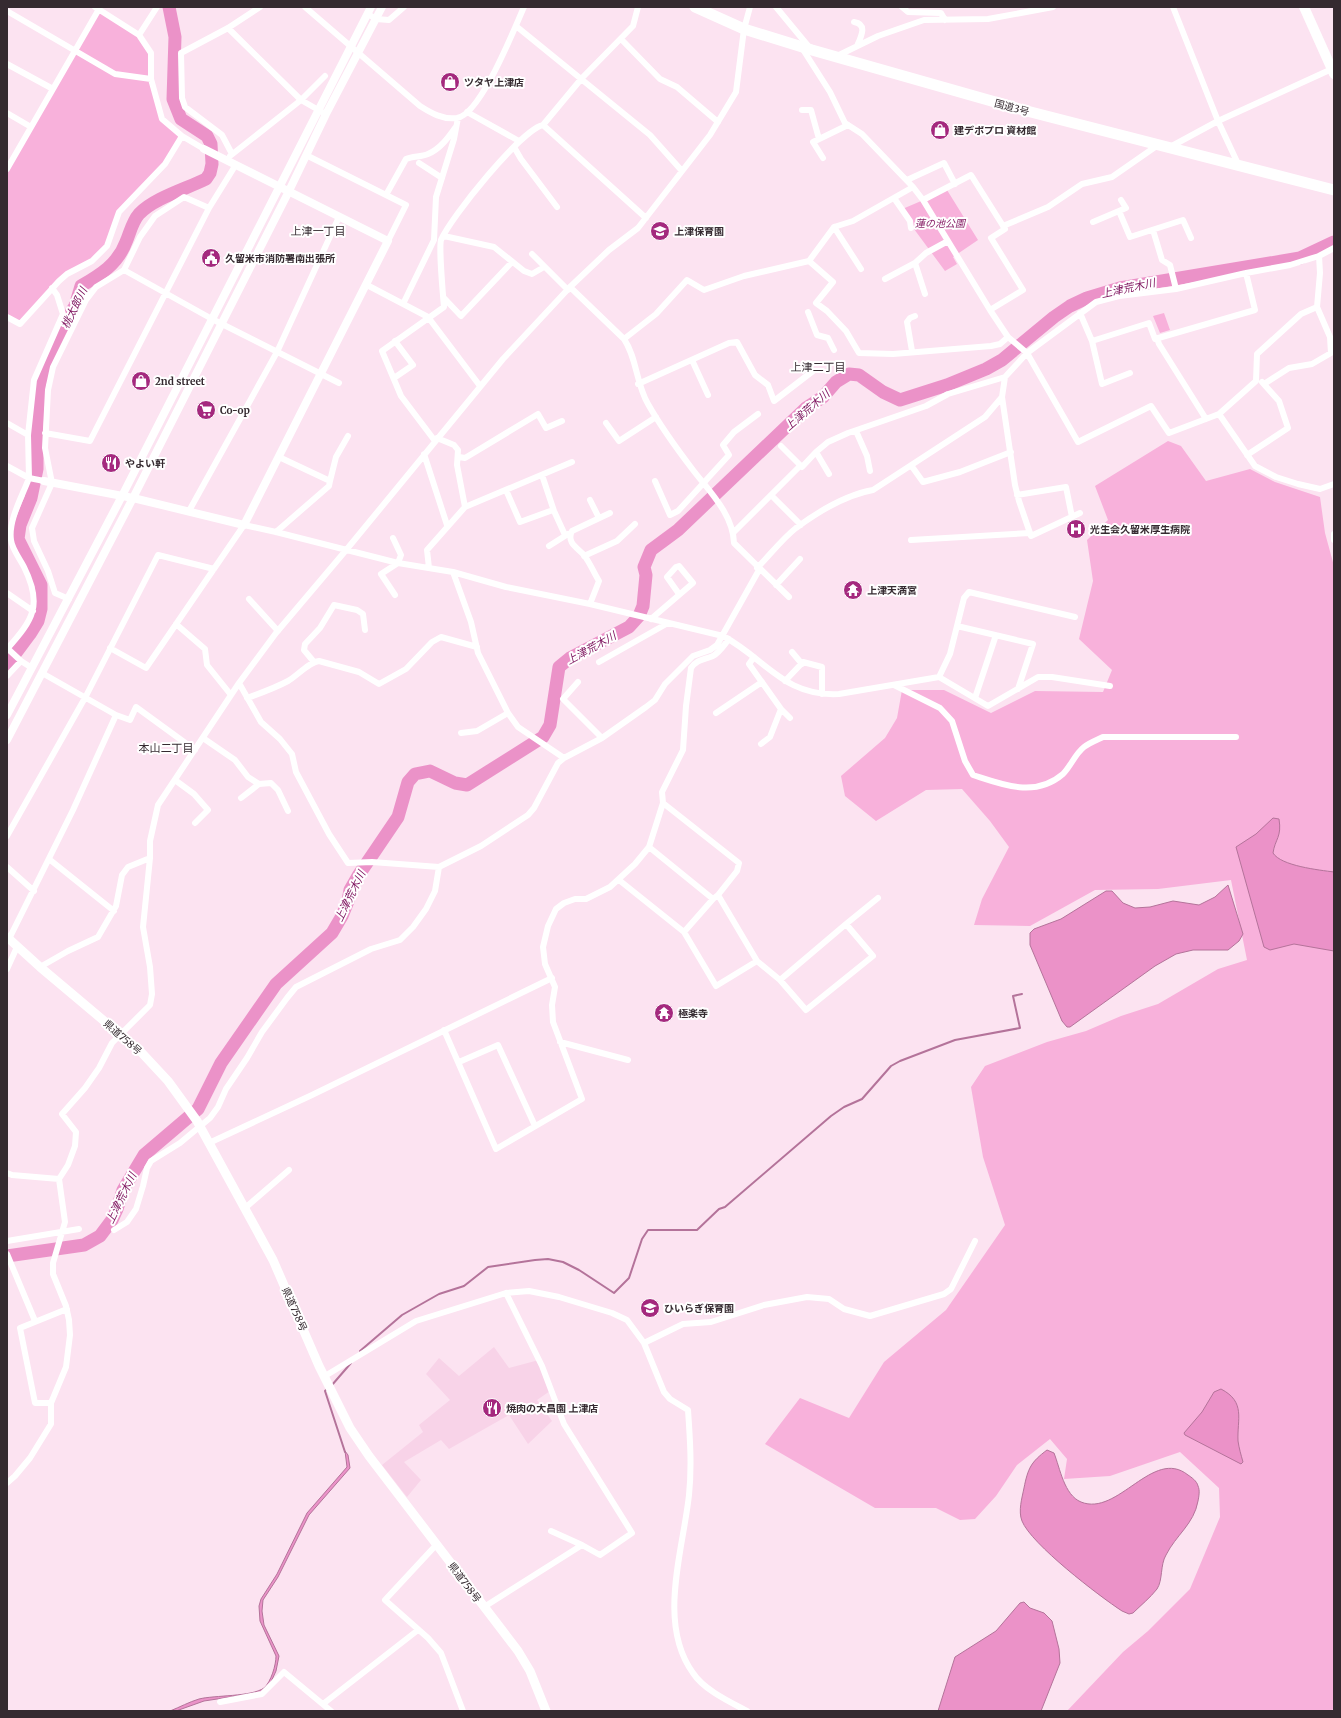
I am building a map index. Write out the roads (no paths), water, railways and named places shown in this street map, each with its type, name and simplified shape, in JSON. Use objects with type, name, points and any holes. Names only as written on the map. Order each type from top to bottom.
[{"type":"highway","name":"国道3号","points":[[694,7],[744,29],[807,49],[1023,110],[1334,190]]},
{"type":"main road","points":[[1304,7],[1333,70]]},
{"type":"main road","name":"県道758号","points":[[8,938],[155,1066],[186,1105],[210,1142],[273,1260],[350,1428],[373,1462],[518,1651],[530,1671],[546,1711]]},
{"type":"street","points":[[139,35],[157,7]]},
{"type":"street","points":[[260,7],[228,28],[181,53],[182,98],[185,107],[222,135],[230,158],[235,166],[280,186],[288,192],[388,241]]},
{"type":"street","points":[[305,7],[420,106],[434,116],[458,118],[467,112],[484,93],[524,7]]},
{"type":"street","points":[[7,715],[69,599],[280,186],[359,52],[382,7]]},
{"type":"street","points":[[7,740],[133,498],[288,192],[306,155],[323,112],[369,11],[376,19],[389,20],[404,7]]},
{"type":"street","points":[[403,304],[440,239],[468,199],[519,141],[535,126],[543,125],[582,78],[633,26],[638,7]]},
{"type":"street","points":[[8,1480],[30,1458],[50,1424],[51,1403],[66,1367],[70,1335],[67,1309],[53,1274],[53,1263],[65,1222],[59,1179],[68,1165],[75,1146],[76,1132],[62,1114],[85,1088],[99,1068],[112,1043],[150,1005],[152,994],[150,967],[143,926],[150,858],[150,841],[158,805],[239,683],[278,631],[348,549],[436,439],[480,386],[569,289],[609,250],[638,228],[682,171],[718,122],[736,92],[744,29],[750,7]]},
{"type":"street","points":[[776,7],[807,49],[845,123],[862,134],[907,180],[923,200],[1008,337],[1027,353],[1078,442],[1151,406],[1169,433],[1219,414],[1256,381],[1257,354],[1301,314],[1318,308]]},
{"type":"street","points":[[902,7],[908,12],[941,13],[945,20]]},
{"type":"street","points":[[835,57],[878,36],[924,20],[1009,16],[1053,7]]},
{"type":"street","points":[[1173,7],[1218,121],[1239,166]]},
{"type":"street","points":[[7,167],[32,127],[76,50],[97,8],[139,35],[151,53],[151,79],[162,119],[182,136],[204,149],[230,158]]},
{"type":"street","points":[[7,11],[116,74],[151,79]]},
{"type":"street","points":[[854,22],[859,23],[862,26],[863,33],[857,46]]},
{"type":"street","points":[[516,26],[582,78],[650,135],[682,171]]},
{"type":"street","points":[[228,28],[302,100],[323,112]]},
{"type":"street","points":[[621,39],[660,78],[677,87],[718,122]]},
{"type":"street","points":[[7,64],[53,88]]},
{"type":"street","points":[[1003,226],[1048,207],[1082,184],[1112,177],[1163,146],[1333,70]]},
{"type":"street","points":[[230,158],[302,100],[325,76]]},
{"type":"street","points":[[802,110],[811,110],[819,139]]},
{"type":"street","points":[[467,112],[519,141]]},
{"type":"street","points":[[7,113],[32,127]]},
{"type":"street","points":[[458,118],[436,197],[444,307],[382,351],[401,396],[436,439],[454,445],[458,450],[459,457],[457,465],[465,506]]},
{"type":"street","points":[[543,125],[646,218]]},
{"type":"street","points":[[823,158],[813,142],[848,125]]},
{"type":"street","points":[[386,195],[406,159],[428,154],[435,150],[446,141],[456,127]]},
{"type":"street","points":[[7,317],[20,324],[52,288],[67,274],[92,261],[107,246],[119,212],[165,164],[182,136]]},
{"type":"street","points":[[514,147],[521,159],[557,207]]},
{"type":"street","points":[[110,648],[146,668],[244,526],[367,285],[406,205],[306,155]]},
{"type":"street","points":[[419,163],[442,178]]},
{"type":"street","points":[[907,180],[944,163],[955,184]]},
{"type":"street","points":[[45,433],[90,441],[209,208],[235,166]]},
{"type":"street","points":[[923,200],[971,175],[1005,229],[990,238],[1023,290],[990,310]]},
{"type":"street","points":[[624,339],[656,314],[687,280],[704,290],[744,276],[809,261],[834,227],[853,221],[913,187]]},
{"type":"street","points":[[69,599],[55,592],[48,571],[34,541],[32,528],[48,482],[45,433],[48,390],[53,367],[86,300],[96,287],[124,270],[140,237],[155,216],[184,197],[209,208]]},
{"type":"street","points":[[894,198],[910,221],[911,228]]},
{"type":"street","points":[[1093,222],[1126,208],[1121,200]]},
{"type":"street","points":[[1119,211],[1130,237],[1183,220],[1191,238]]},
{"type":"street","points":[[189,512],[277,352],[339,217]]},
{"type":"street","points":[[834,227],[861,270]]},
{"type":"street","points":[[1153,230],[1162,260],[1170,265],[1176,289]]},
{"type":"street","points":[[440,239],[494,247],[524,271],[532,274],[544,266]]},
{"type":"street","points":[[884,278],[915,263],[926,253],[948,241]]},
{"type":"street","points":[[734,532],[800,466],[802,467],[828,442],[926,406],[948,394],[1005,377],[1027,353],[1096,302],[1119,296],[1176,289],[1246,273],[1290,265],[1319,256],[1334,248]]},
{"type":"street","points":[[532,254],[624,339],[630,348],[641,393],[656,417],[720,505],[734,532],[734,543],[758,569],[789,597]]},
{"type":"street","points":[[1264,384],[1289,368],[1312,364],[1331,353],[1332,337],[1318,308],[1320,273],[1319,256]]},
{"type":"street","points":[[809,261],[833,282],[816,303],[827,311],[846,331],[857,352],[893,354],[912,351],[991,346],[1000,344],[1008,337]]},
{"type":"street","points":[[444,298],[460,316],[512,262]]},
{"type":"street","points":[[915,263],[925,294]]},
{"type":"street","points":[[124,270],[221,323],[339,383]]},
{"type":"street","points":[[1157,338],[1255,310],[1246,273]]},
{"type":"street","points":[[367,285],[428,317],[480,386]]},
{"type":"street","points":[[32,668],[7,649],[27,625],[33,611],[34,598],[32,584],[11,541],[14,518],[29,478],[28,435],[34,380],[62,314],[57,295],[52,288]]},
{"type":"street","points":[[808,312],[817,334],[828,338],[834,350]]},
{"type":"street","points":[[1080,313],[1092,342],[1102,384],[1130,373]]},
{"type":"street","points":[[912,351],[907,322],[910,318],[915,316]]},
{"type":"street","points":[[1092,342],[1149,323],[1155,339],[1157,338],[1159,344],[1206,419]]},
{"type":"street","points":[[394,378],[413,364],[395,341]]},
{"type":"street","points":[[638,384],[729,343],[737,342],[755,375],[768,385],[774,401],[813,371]]},
{"type":"street","points":[[692,360],[708,395]]},
{"type":"street","points":[[1247,455],[1288,428],[1279,401],[1256,376]]},
{"type":"street","points":[[1005,377],[1002,397],[1018,495],[1030,533]]},
{"type":"street","points":[[444,1030],[496,1149],[582,1099],[553,1022],[552,1005],[555,987],[545,964],[543,947],[548,926],[556,909],[564,903],[575,900],[586,900],[596,896],[619,880],[649,847],[663,803],[662,792],[683,750],[686,706],[691,668],[694,663],[700,659],[713,656],[719,652],[758,569],[795,528],[843,498],[858,492],[873,490],[985,417],[1002,397]]},
{"type":"street","points":[[459,457],[465,458],[538,414],[546,428],[562,421]]},
{"type":"street","points":[[655,481],[670,515],[678,511],[728,455],[723,445],[727,440],[758,414]]},
{"type":"street","points":[[1219,414],[1255,466],[1276,477],[1298,484],[1320,489],[1334,484]]},
{"type":"street","points":[[606,423],[619,441],[656,417]]},
{"type":"street","points":[[7,423],[28,435]]},
{"type":"street","points":[[856,431],[867,456],[870,471]]},
{"type":"street","points":[[276,532],[329,486],[336,457],[348,436]]},
{"type":"street","points":[[781,446],[800,466]]},
{"type":"street","points":[[816,452],[829,474]]},
{"type":"street","points":[[913,468],[923,482],[960,472],[1011,452]]},
{"type":"street","points":[[424,454],[447,525]]},
{"type":"street","points":[[279,456],[330,480]]},
{"type":"street","points":[[429,568],[427,550],[447,525],[465,506],[572,462]]},
{"type":"street","points":[[7,466],[29,478],[133,498],[244,526],[348,549],[398,563],[453,572],[506,587],[590,604],[726,637],[798,688],[822,694],[839,694],[939,678],[988,706],[1038,677],[1052,677],[1110,686]]},
{"type":"street","points":[[542,475],[553,510],[571,543],[584,556],[599,581],[590,604]]},
{"type":"street","points":[[1018,495],[1066,488],[1072,517]]},
{"type":"street","points":[[506,490],[520,522],[553,510]]},
{"type":"street","points":[[771,495],[802,525]]},
{"type":"street","points":[[590,500],[599,518]]},
{"type":"street","points":[[911,540],[1030,533],[1032,536],[1080,512]]},
{"type":"street","points":[[549,546],[572,531],[610,514]]},
{"type":"street","points":[[584,556],[617,541],[635,524]]},
{"type":"street","points":[[1334,534],[1334,540]]},
{"type":"street","points":[[392,538],[401,554],[398,563],[381,574],[395,595]]},
{"type":"street","points":[[7,836],[86,696],[158,555],[214,569]]},
{"type":"street","points":[[776,585],[800,559]]},
{"type":"street","points":[[651,618],[693,583],[679,566],[676,567],[667,577],[679,594]]},
{"type":"street","points":[[453,572],[471,622],[476,647],[508,713],[518,727],[564,758]]},
{"type":"street","points":[[939,678],[950,654],[964,598],[969,592],[1076,617]]},
{"type":"street","points":[[7,593],[33,611]]},
{"type":"street","points":[[249,599],[278,631]]},
{"type":"street","points":[[314,662],[304,650],[305,644],[320,628],[334,605],[357,610],[363,614],[365,630]]},
{"type":"street","points":[[599,662],[668,623]]},
{"type":"street","points":[[176,624],[205,649],[207,665],[231,695]]},
{"type":"street","points":[[957,626],[1033,644],[1018,689]]},
{"type":"street","points":[[974,698],[996,635]]},
{"type":"street","points":[[247,698],[287,681],[302,672],[314,662],[319,661],[359,672],[379,684],[406,668],[432,642],[441,637],[476,647]]},
{"type":"street","points":[[239,683],[260,722],[280,739],[292,754],[296,772],[329,834],[348,863],[372,862],[439,867],[481,846],[528,815],[534,808],[553,770],[564,758],[602,738],[655,700],[664,684],[685,663],[693,656],[717,646],[726,637]]},
{"type":"street","points":[[792,652],[802,664]]},
{"type":"street","points":[[754,657],[749,664],[781,709],[790,718]]},
{"type":"street","points":[[7,676],[21,661]]},
{"type":"street","points":[[785,680],[803,662],[822,667],[822,694]]},
{"type":"street","points":[[42,673],[86,696],[116,715],[130,720],[136,707],[195,750]]},
{"type":"street","points":[[578,682],[563,699],[602,738]]},
{"type":"street","points":[[716,713],[762,682]]},
{"type":"street","points":[[894,685],[940,708],[952,721],[965,761],[973,775],[994,782],[1028,789],[1046,785],[1063,773],[1084,747],[1103,738],[1236,737]]},
{"type":"street","points":[[761,744],[770,738],[781,709]]},
{"type":"street","points":[[461,733],[477,731],[508,713]]},
{"type":"street","points":[[8,938],[50,859],[116,715]]},
{"type":"street","points":[[203,738],[235,760],[248,777],[259,784]]},
{"type":"street","points":[[175,780],[194,794],[208,810],[195,823]]},
{"type":"street","points":[[241,798],[259,784],[271,783],[278,790],[288,811]]},
{"type":"street","points":[[663,803],[739,863],[737,871],[684,932]]},
{"type":"street","points":[[649,847],[715,897],[757,961],[780,980],[806,1010],[873,956],[846,924]]},
{"type":"street","points":[[40,967],[68,951],[98,937],[114,911],[121,886],[122,875],[128,868],[150,858]]},
{"type":"street","points":[[50,859],[114,911]]},
{"type":"street","points":[[7,867],[34,891]]},
{"type":"street","points":[[114,1230],[127,1222],[136,1209],[144,1186],[147,1168],[151,1161],[180,1143],[218,1107],[226,1089],[247,1058],[262,1032],[296,987],[371,949],[400,940],[413,928],[426,909],[435,891],[439,867]]},
{"type":"street","points":[[619,880],[684,932],[716,986],[757,961]]},
{"type":"street","points":[[780,980],[878,898]]},
{"type":"street","points":[[7,969],[17,947]]},
{"type":"street","points":[[210,1142],[312,1095],[552,978]]},
{"type":"street","points":[[560,1042],[628,1060]]},
{"type":"street","points":[[458,1062],[498,1045],[535,1126]]},
{"type":"street","points":[[245,1208],[289,1170]]},
{"type":"street","points":[[7,1173],[59,1179]]},
{"type":"street","points":[[7,1241],[63,1233],[79,1229]]},
{"type":"street","points":[[644,1344],[683,1324],[711,1322],[764,1305],[807,1297],[829,1299],[844,1309],[870,1316],[944,1294],[951,1289],[975,1241]]},
{"type":"street","points":[[7,1254],[35,1321]]},
{"type":"street","points":[[325,1376],[416,1321],[506,1293],[529,1291],[560,1297],[612,1313],[627,1320],[644,1344],[664,1392],[670,1399],[688,1410],[690,1467],[688,1496],[681,1554],[676,1575],[674,1602],[677,1639],[693,1674],[708,1687],[747,1711]]},
{"type":"street","points":[[506,1293],[542,1366],[564,1424],[632,1534],[600,1555],[551,1531]]},
{"type":"street","points":[[51,1403],[34,1403],[20,1328],[67,1309]]},
{"type":"street","points":[[437,1544],[385,1600],[441,1652],[463,1711]]},
{"type":"street","points":[[484,1607],[582,1545]]},
{"type":"street","points":[[324,1704],[418,1630]]},
{"type":"street","points":[[220,1702],[262,1694],[284,1672],[331,1711]]},
{"type":"waterway","name":"桃太郎川","points":[[7,665],[38,621],[41,609],[41,585],[18,539],[20,525],[31,498],[37,469],[37,427],[40,383],[66,320],[75,306],[81,286],[108,268],[118,257],[123,250],[133,224],[139,214],[153,203],[206,179],[210,173],[212,164],[211,144],[207,136],[181,119],[173,99],[175,37],[169,7]]},
{"type":"waterway","name":"上津荒木川","points":[[7,1256],[84,1245],[100,1236],[112,1220],[123,1190],[144,1155],[198,1109],[221,1063],[276,984],[332,933],[342,916],[348,901],[350,890],[398,817],[408,782],[415,774],[430,771],[455,783],[467,785],[543,737],[550,725],[559,667],[570,658],[629,627],[639,616],[643,606],[646,575],[644,567],[651,550],[678,530],[806,408],[823,397],[836,382],[849,374],[859,375],[883,392],[900,400],[947,385],[986,369],[1002,360],[1054,317],[1070,306],[1087,298],[1120,288],[1300,258],[1334,242]]},
{"type":"waterway","points":[[360,1351],[402,1315],[439,1294],[464,1286],[488,1267],[548,1259],[563,1262],[579,1270],[614,1293],[629,1278],[642,1239],[648,1230],[697,1230],[719,1209],[725,1207],[831,1116],[844,1107],[862,1099],[891,1066],[900,1061],[955,1040],[1020,1028],[1013,996],[1022,994]]},
{"type":"waterway","points":[[332,1385],[351,1363]]},
{"type":"waterway","points":[[327,1389],[325,1391],[345,1452]]},
{"type":"place","name":"ツタヤ上津店","points":[[450,82]]},
{"type":"place","name":"建デポプロ 資材館","points":[[940,130]]},
{"type":"place","name":"上津保育園","points":[[660,231]]},
{"type":"place","name":"久留米市消防署南出張所","points":[[211,258]]},
{"type":"place","name":"2nd street","points":[[141,381]]},
{"type":"place","name":"Co-op","points":[[206,410]]},
{"type":"place","name":"やよい軒","points":[[111,463]]},
{"type":"place","name":"光生会久留米厚生病院","points":[[1076,529]]},
{"type":"place","name":"上津天満宮","points":[[853,590]]},
{"type":"place","name":"極楽寺","points":[[664,1013]]},
{"type":"place","name":"ひいらぎ保育園","points":[[650,1308]]},
{"type":"place","name":"焼肉の大昌園 上津店","points":[[492,1408]]},
{"type":"district","name":"上津一丁目","points":[[318,231]]},
{"type":"district","name":"上津二丁目","points":[[818,367]]},
{"type":"district","name":"本山二丁目","points":[[166,748]]},
{"type":"park label","name":"蓮の池公園","points":[[940,223]]}]
